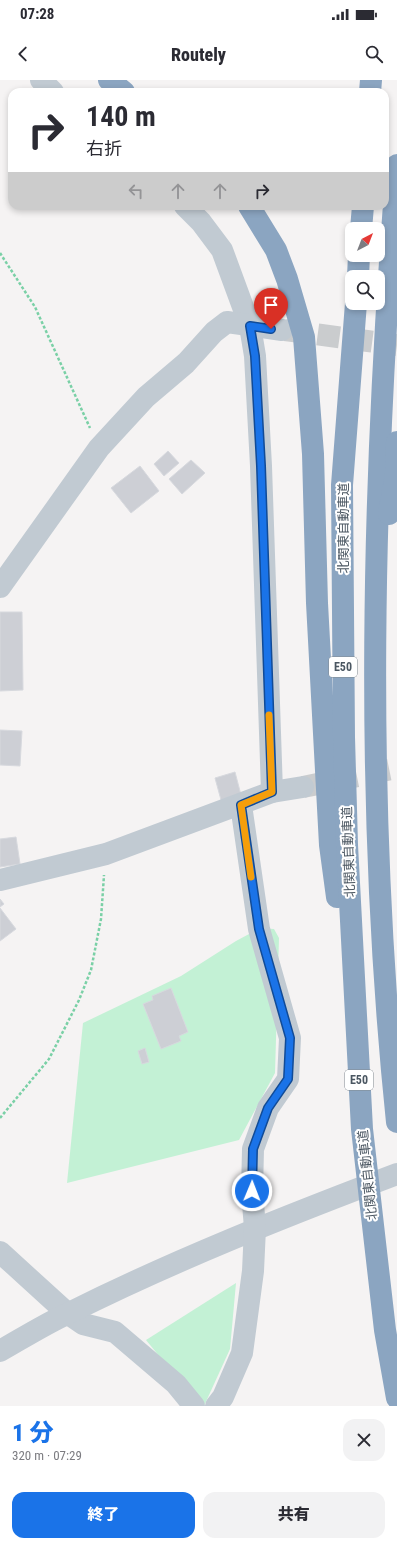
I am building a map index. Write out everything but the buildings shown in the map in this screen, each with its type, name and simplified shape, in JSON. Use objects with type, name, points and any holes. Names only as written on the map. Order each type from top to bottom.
[{"type":"highway","points":[[109,80],[119,88]]},
{"type":"highway","name":"E50","points":[[397,165],[379,463],[376,608],[378,844],[388,1028],[397,1121]]},
{"type":"highway","points":[[251,210],[276,250],[287,279],[304,337],[313,454],[317,603],[330,845],[357,1031]]},
{"type":"highway","points":[[362,222],[363,210]]},
{"type":"highway","name":"北関東自動車道","points":[[355,310],[342,485],[342,606],[347,837],[362,1129],[385,1330],[397,1398]]},
{"type":"highway","points":[[376,608],[396,474],[397,442]]},
{"type":"street","points":[[41,80],[49,88]]},
{"type":"street","points":[[189,210],[201,222],[222,250],[250,326],[255,356],[261,466],[272,792]]},
{"type":"street","points":[[0,587],[99,448],[146,397],[186,363],[214,332],[227,322],[282,330]]},
{"type":"street","points":[[0,880],[106,854],[241,805],[272,792],[303,787]]},
{"type":"street","points":[[216,1406],[223,1397],[242,1353],[253,1271],[255,1228],[252,1191],[253,1149],[268,1108],[288,1079],[290,1038],[259,929],[241,805]]},
{"type":"street","points":[[0,1351],[67,1313],[160,1270],[255,1228],[397,1174]]},
{"type":"street","points":[[0,1252],[67,1313],[83,1324],[115,1332],[176,1384],[194,1406]]},
{"type":"path","points":[[0,253],[35,307],[99,448]]},
{"type":"path","points":[[0,1118],[49,1059],[80,1000],[91,970],[101,919],[106,854]]},
{"type":"green space","points":[[260,928],[274,929],[279,938],[275,1073],[239,1140],[67,1183],[83,1023],[181,976],[236,941]]},
{"type":"green space","points":[[236,1283],[230,1349],[204,1406],[200,1406],[146,1340]]},
{"type":"tunnel","points":[[285,330],[397,345]]},
{"type":"tunnel","points":[[303,787],[397,768]]},
{"type":"slow traffic","points":[[251,877],[241,805],[272,792],[269,715]]},
{"type":"route","points":[[252,1191],[253,1149],[268,1108],[288,1079],[290,1038],[259,929],[241,805],[272,792],[261,466],[255,356],[250,326],[271,329]]}]
